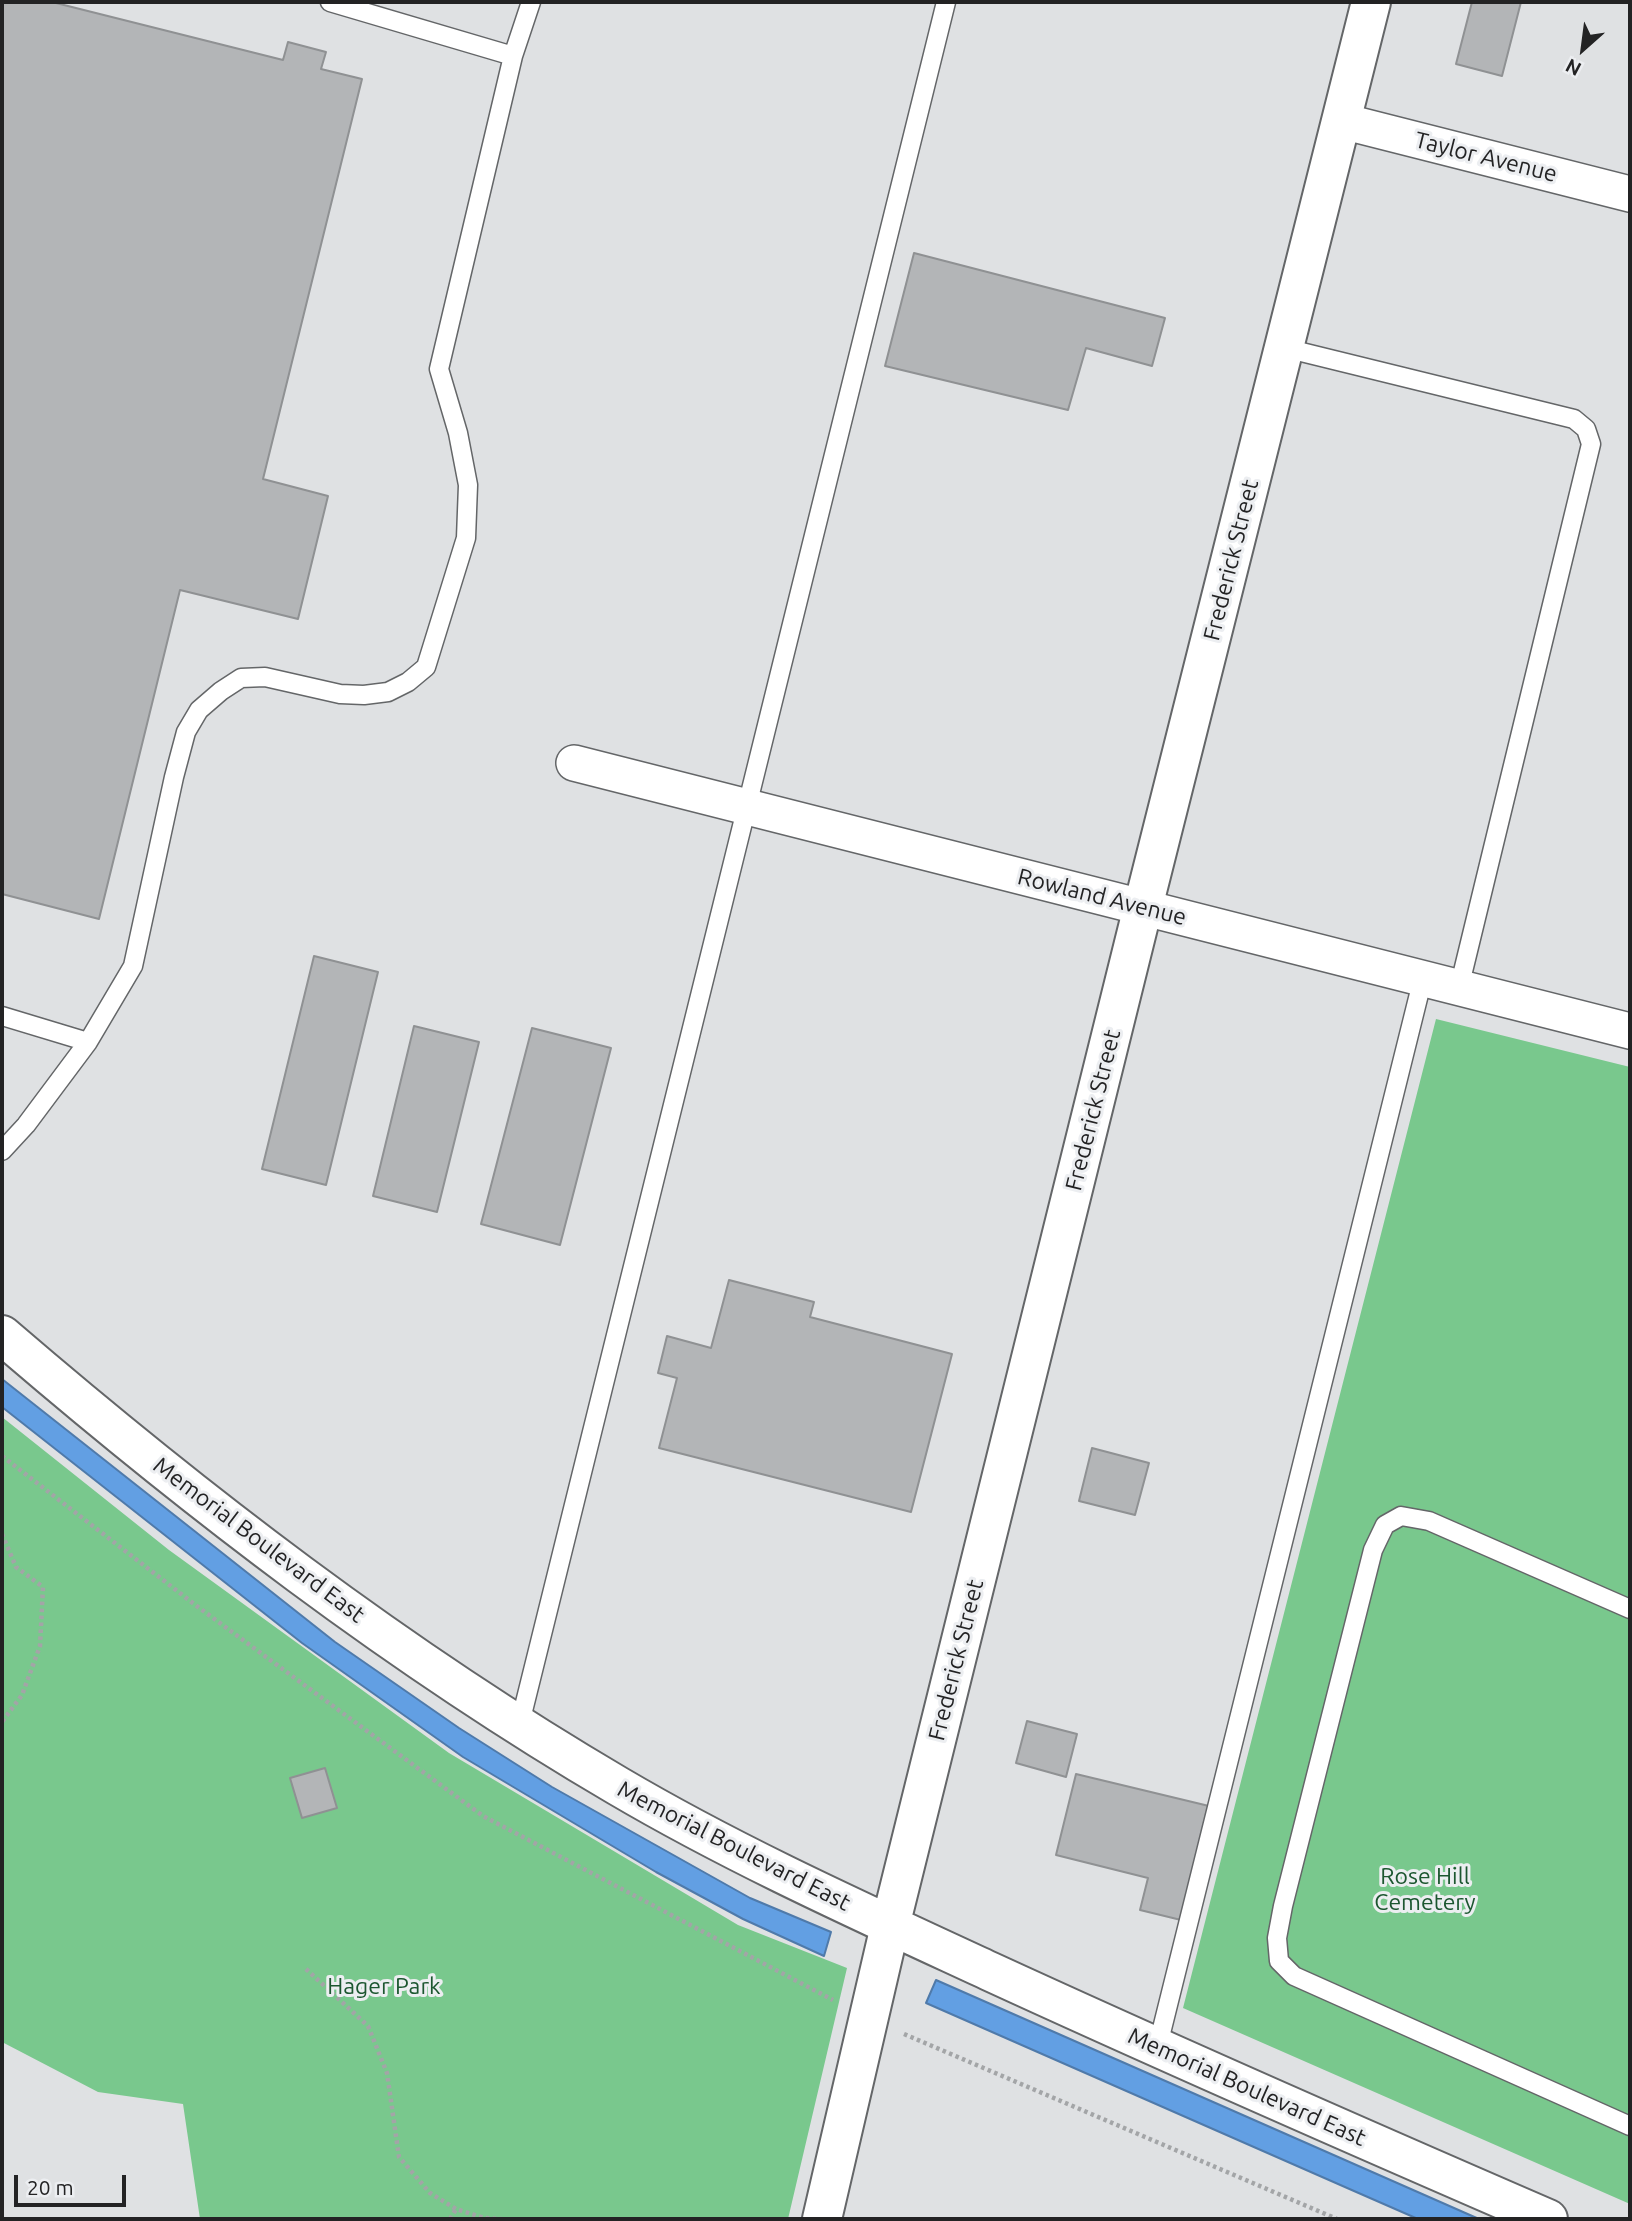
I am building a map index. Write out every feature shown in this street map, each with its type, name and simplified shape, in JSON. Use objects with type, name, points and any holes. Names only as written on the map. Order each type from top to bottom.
[{"type":"main road","name":"Frederick Street","points":[[821,2219],[890,1926],[1371,2]]},
{"type":"main road","name":"Memorial Boulevard East","points":[[2,1335],[78,1400],[254,1541],[407,1651],[519,1727],[622,1789],[729,1847],[890,1926],[1157,2049],[1548,2219]]},
{"type":"street","name":"Taylor Avenue","points":[[1342,121],[1630,194]]},
{"type":"street","name":"Rowland Avenue","points":[[574,763],[1630,1031]]},
{"type":"lane","points":[[330,2],[513,56]]},
{"type":"lane","points":[[2,1151],[26,1125],[88,1042],[133,966],[174,777],[187,732],[199,710],[241,678],[265,677],[340,694],[364,695],[388,692],[408,682],[426,667],[466,538],[468,485],[458,433],[439,369],[513,56],[531,2]]},
{"type":"lane","points":[[519,1727],[946,2]]},
{"type":"lane","points":[[1285,348],[1574,419],[1586,429],[1591,443],[1459,988]]},
{"type":"lane","points":[[1157,2049],[1423,978]]},
{"type":"lane","points":[[2,1016],[88,1042]]},
{"type":"lane","points":[[1630,1609],[1429,1521],[1401,1516],[1385,1525],[1373,1550],[1350,1633],[1277,1938],[1279,1961],[1294,1976],[1630,2126]]},
{"type":"path","points":[[2,1456],[198,1607],[483,1816],[870,2019],[1337,2219]]},
{"type":"path","points":[[2,1534],[16,1567],[43,1587],[40,1646],[22,1695],[2,1722]]},
{"type":"path","points":[[306,1969],[368,2026],[387,2073],[399,2157],[430,2193],[456,2209],[484,2218],[502,2219]]},
{"type":"path","points":[[450,2219],[456,2209]]},
{"type":"green space","name":"Rose Hill Cemetery","points":[[1436,1019],[1630,1067],[1630,2204],[1183,2008]]},
{"type":"green space","name":"Hager Park","points":[[2,1417],[169,1550],[449,1753],[738,1925],[847,1968],[788,2219],[200,2219],[183,2104],[98,2092],[2,2042]]},
{"type":"water","points":[[2,1379],[335,1642],[459,1728],[552,1787],[750,1898],[831,1932],[824,1956],[743,1919],[656,1872],[463,1757],[302,1643],[2,1407]]},
{"type":"water","points":[[936,1980],[1479,2219],[1418,2219],[926,2003]]},
{"type":"building","points":[[2,2],[52,2],[283,60],[288,42],[326,52],[321,69],[362,79],[263,479],[328,496],[298,619],[180,590],[99,919],[2,894]]},
{"type":"building","points":[[1472,2],[1521,2],[1502,76],[1456,64]]},
{"type":"building","points":[[914,253],[1165,318],[1152,366],[1086,348],[1068,410],[885,366]]},
{"type":"building","points":[[314,956],[378,972],[326,1185],[262,1169]]},
{"type":"building","points":[[414,1026],[479,1042],[437,1212],[373,1196]]},
{"type":"building","points":[[532,1028],[611,1048],[560,1245],[481,1224]]},
{"type":"building","points":[[729,1280],[814,1302],[810,1317],[952,1354],[911,1512],[659,1448],[677,1378],[658,1373],[667,1336],[711,1348]]},
{"type":"building","points":[[1092,1448],[1149,1463],[1135,1515],[1079,1501]]},
{"type":"building","points":[[1027,1721],[1077,1734],[1066,1777],[1016,1763]]},
{"type":"building","points":[[325,1768],[337,1808],[302,1818],[290,1778]]},
{"type":"building","points":[[1076,1774],[1209,1806],[1181,1920],[1140,1910],[1148,1878],[1056,1855]]}]
